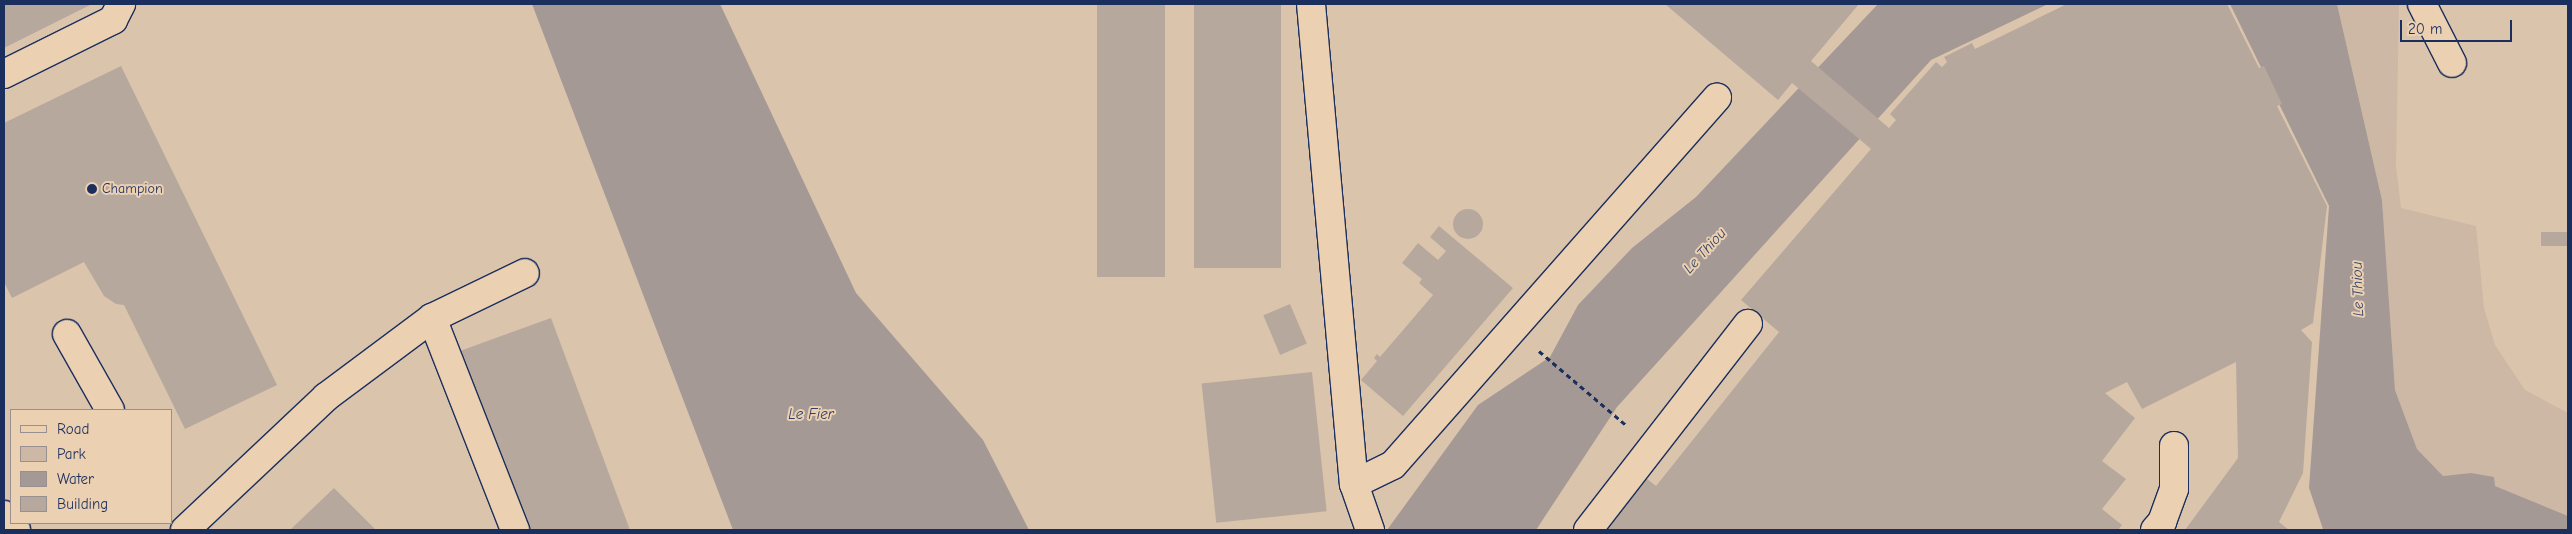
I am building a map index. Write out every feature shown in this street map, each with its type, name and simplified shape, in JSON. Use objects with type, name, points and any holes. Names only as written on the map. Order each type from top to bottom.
[{"type":"street","points":[[4,74],[114,20],[121,4]]},
{"type":"street","points":[[1311,4],[1354,484],[1370,530]]},
{"type":"street","points":[[2422,4],[2452,63]]},
{"type":"street","points":[[1354,484],[1393,466],[1717,98]]},
{"type":"street","points":[[185,530],[326,397],[432,318],[525,273]]},
{"type":"street","points":[[432,318],[515,530]]},
{"type":"street","points":[[1588,530],[1748,324]]},
{"type":"street","points":[[67,334],[109,409]]},
{"type":"street","points":[[2155,530],[2162,522],[2174,489],[2174,446]]},
{"type":"path","points":[[1540,352],[1631,429]]},
{"type":"shaded area","points":[[4,4],[2568,4],[2568,530],[4,530]]},
{"type":"green space","points":[[2337,4],[2399,4],[2396,166],[2401,208],[2476,226],[2484,308],[2495,345],[2525,390],[2568,413],[2568,516],[2495,486],[2471,473],[2443,476],[2417,449],[2395,390],[2382,200]]},
{"type":"water","name":"Le Fier","points":[[532,4],[720,4],[856,293],[983,440],[1029,530],[733,530]]},
{"type":"water","name":"Le Thiou","points":[[1878,4],[2048,4],[1931,60],[1617,407],[1536,530],[1387,530],[1478,405],[1550,357],[1578,305],[1632,248],[1696,197]]},
{"type":"water","name":"Le Thiou","points":[[2230,4],[2337,4],[2382,200],[2395,390],[2417,449],[2443,476],[2471,473],[2494,477],[2495,486],[2568,516],[2568,530],[2323,529],[2309,488],[2329,206]]},
{"type":"building","points":[[4,4],[92,4],[4,48]]},
{"type":"building","points":[[1097,4],[1165,4],[1165,277],[1097,277]]},
{"type":"building","points":[[1194,4],[1281,4],[1281,268],[1194,268]]},
{"type":"building","points":[[1665,4],[1859,4],[1811,61],[1889,128],[1896,120],[1890,114],[1936,62],[1942,67],[1947,62],[1944,57],[1972,43],[1975,49],[2067,4],[2227,4],[2259,68],[2264,66],[2282,104],[2277,106],[2327,206],[2313,323],[2301,330],[2312,342],[2303,473],[2279,522],[2289,530],[2185,530],[2238,458],[2236,362],[2142,409],[2127,382],[2105,393],[2135,418],[2102,461],[2126,479],[2102,509],[2122,525],[2118,530],[1596,530],[1641,474],[1656,486],[1779,332],[1741,300],[1871,149],[1792,83],[1778,100]]},
{"type":"building","name":"Champion","points":[[121,66],[277,385],[185,429],[124,305],[116,304],[104,296],[84,262],[12,298],[4,282],[4,123]]},
{"type":"building","points":[[1468,209],[1479,213],[1483,224],[1479,235],[1468,239],[1457,235],[1453,224],[1457,213]]},
{"type":"building","points":[[1439,226],[1513,288],[1403,416],[1361,380],[1377,361],[1374,358],[1377,354],[1380,357],[1433,295],[1419,283],[1422,279],[1402,263],[1418,243],[1438,260],[1446,251],[1430,237]]},
{"type":"building","points":[[2541,232],[2568,232],[2568,246],[2541,246]]},
{"type":"building","points":[[1290,304],[1307,344],[1280,355],[1263,315]]},
{"type":"building","points":[[551,318],[630,530],[526,530],[460,351]]},
{"type":"building","points":[[1312,372],[1327,511],[1216,523],[1202,384]]},
{"type":"building","points":[[334,488],[376,530],[290,530]]},
{"type":"place","name":"Champion","points":[[92,189]]}]
